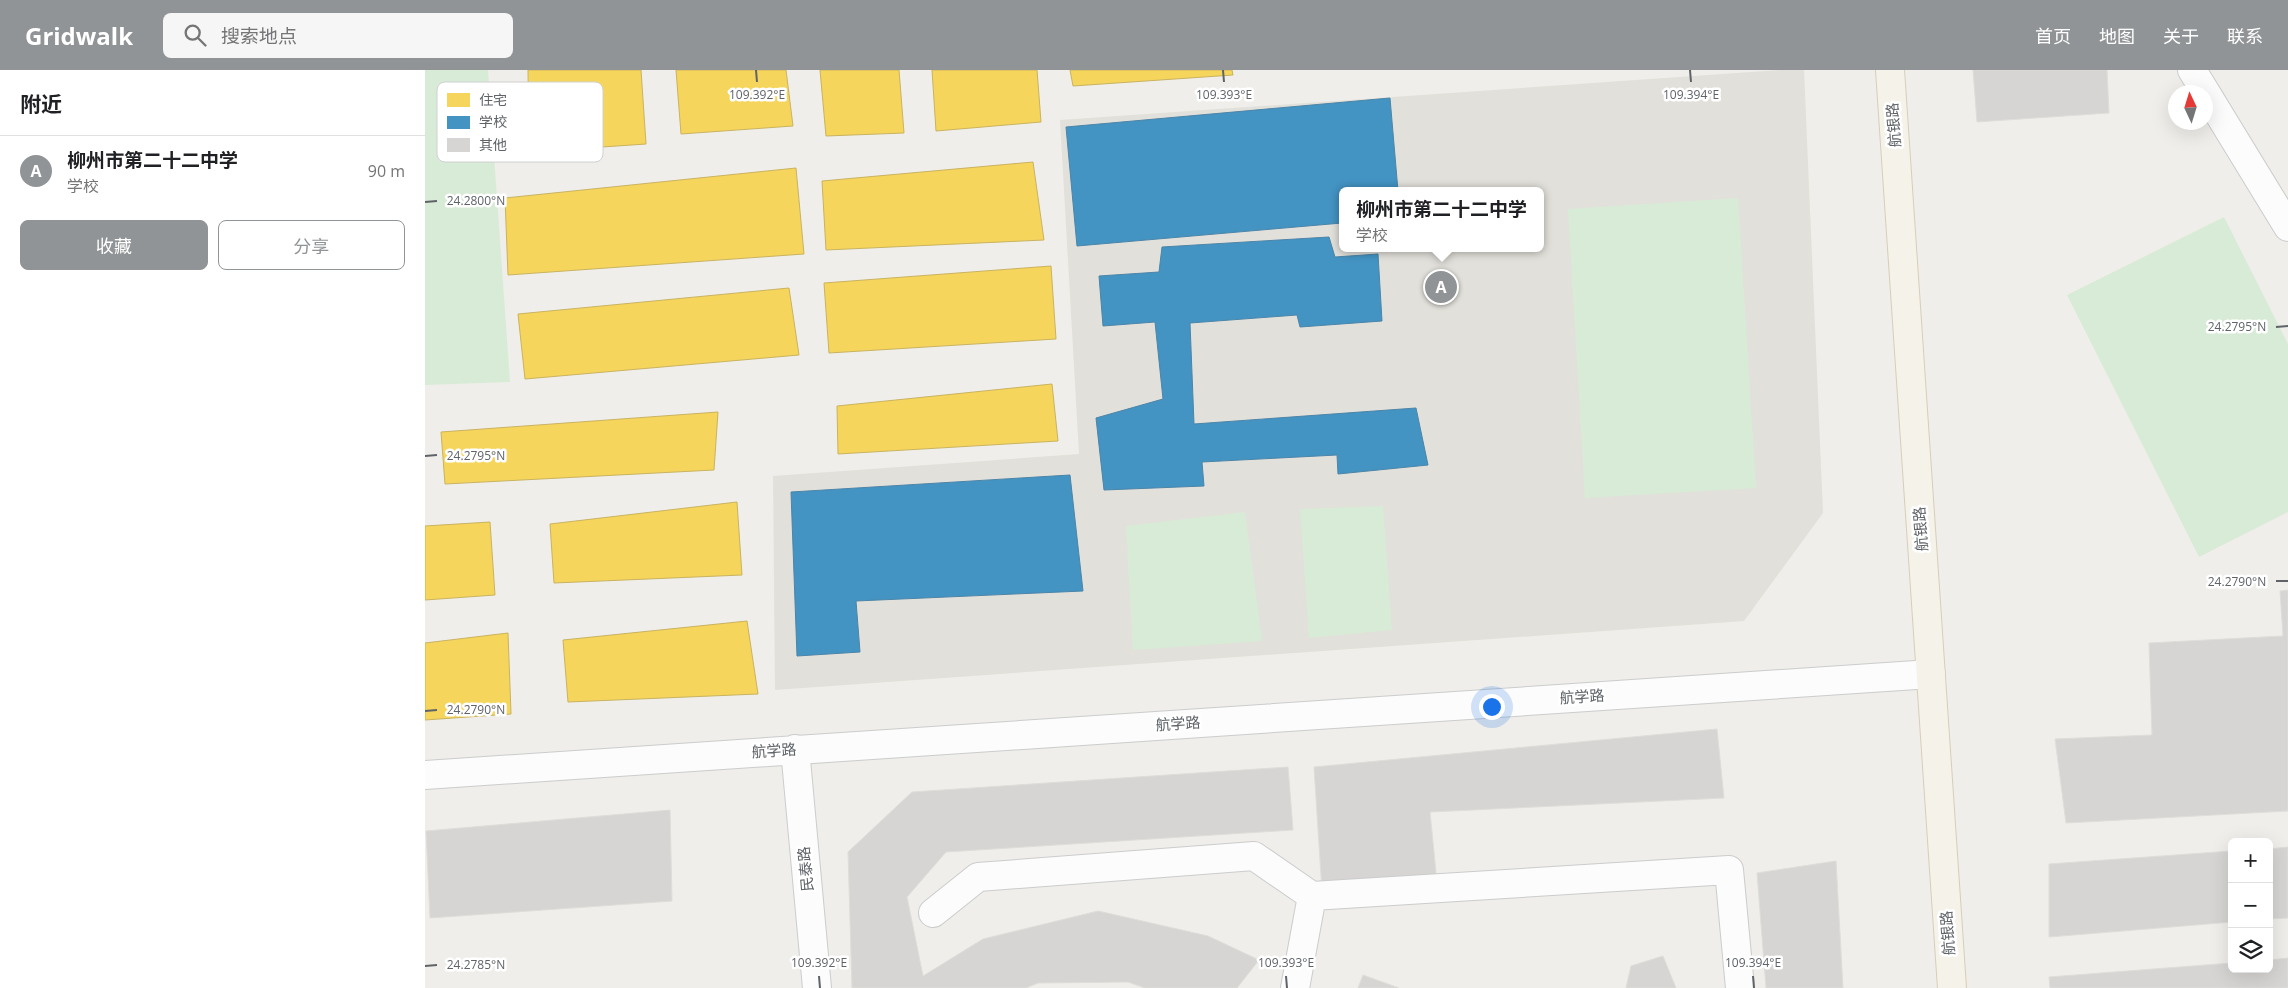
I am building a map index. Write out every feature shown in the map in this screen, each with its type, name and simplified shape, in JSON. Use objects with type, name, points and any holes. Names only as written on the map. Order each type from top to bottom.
[{"type":"main road","name":"航银路","points":[[1890,70],[1952,988]]},
{"type":"street","points":[[2192,70],[2288,227]]},
{"type":"street","name":"航学路","points":[[425,776],[795,749],[1931,674]]},
{"type":"street","name":"民泰路","points":[[795,749],[817,988]]},
{"type":"street","points":[[933,913],[978,878],[1255,856],[1312,896],[1729,870],[1740,988]]},
{"type":"street","points":[[1295,988],[1312,896]]},
{"type":"shaded area","points":[[1781,70],[1804,70],[1823,513],[1744,621],[775,690],[773,476],[1079,454],[1060,120]]},
{"type":"green space","points":[[425,70],[488,70],[489,82],[437,82],[437,162],[494,162],[510,382],[425,385]]},
{"type":"green space","points":[[1738,198],[1756,488],[1585,498],[1568,209]]},
{"type":"green space","points":[[2224,217],[2288,344],[2288,512],[2199,557],[2067,295]]},
{"type":"green space","points":[[1383,506],[1392,630],[1309,638],[1300,509]]},
{"type":"green space","points":[[1245,512],[1262,641],[1133,650],[1126,526]]},
{"type":"building: 住宅","points":[[528,70],[641,70],[646,144],[603,147],[603,82],[528,82]]},
{"type":"building: 住宅","points":[[676,70],[786,70],[793,126],[681,134]]},
{"type":"building: 住宅","points":[[820,70],[899,70],[904,133],[826,136]]},
{"type":"building: 住宅","points":[[932,70],[1037,70],[1041,122],[936,131]]},
{"type":"building: 住宅","points":[[1070,70],[1232,70],[1233,75],[1073,86]]},
{"type":"building: 住宅","points":[[1033,162],[1044,240],[826,250],[822,181]]},
{"type":"building: 住宅","points":[[796,168],[804,254],[508,275],[505,198]]},
{"type":"building: 住宅","points":[[1051,266],[1056,339],[829,353],[824,283]]},
{"type":"building: 住宅","points":[[789,288],[799,355],[525,379],[518,314]]},
{"type":"building: 住宅","points":[[1052,384],[1058,441],[838,454],[837,406]]},
{"type":"building: 住宅","points":[[718,412],[714,470],[445,484],[441,432]]},
{"type":"building: 住宅","points":[[737,502],[742,575],[554,583],[550,524]]},
{"type":"building: 住宅","points":[[490,522],[495,595],[425,600],[425,526]]},
{"type":"building: 住宅","points":[[747,621],[758,694],[568,702],[563,640]]},
{"type":"building: 住宅","points":[[508,633],[511,714],[425,720],[425,643]]},
{"type":"building: 学校","points":[[1390,98],[1398,187],[1339,187],[1339,223],[1077,246],[1066,127]]},
{"type":"building: 学校","points":[[1329,237],[1335,257],[1378,254],[1382,321],[1300,327],[1297,315],[1190,323],[1194,424],[1416,408],[1428,465],[1338,474],[1337,455],[1202,462],[1204,486],[1104,490],[1096,418],[1163,399],[1155,322],[1103,326],[1099,276],[1159,272],[1162,247]]},
{"type":"building: 学校","points":[[1070,475],[1083,591],[856,601],[860,652],[797,656],[791,492]]},
{"type":"building: 其他","points":[[1973,70],[2107,70],[2109,113],[1977,122]]},
{"type":"building: 其他","points":[[2288,590],[2288,811],[2066,823],[2055,739],[2152,735],[2149,643],[2283,636],[2280,591]]},
{"type":"building: 其他","points":[[1717,729],[1724,798],[1430,812],[1437,883],[1322,891],[1314,767]]},
{"type":"building: 其他","points":[[1288,767],[1293,830],[946,852],[907,897],[923,976],[983,939],[1098,911],[1208,936],[1259,960],[1237,988],[1145,988],[1128,982],[1038,983],[1026,988],[852,988],[848,852],[912,792]]},
{"type":"building: 其他","points":[[670,810],[672,901],[430,918],[426,831]]},
{"type":"building: 其他","points":[[2288,847],[2288,918],[2273,919],[2273,849]]},
{"type":"building: 其他","points":[[2228,851],[2228,922],[2049,937],[2049,864]]},
{"type":"building: 其他","points":[[1836,861],[1843,988],[1766,988],[1757,873]]},
{"type":"building: 其他","points":[[1663,956],[1676,988],[1626,988],[1631,966]]},
{"type":"building: 其他","points":[[2288,958],[2288,988],[2050,988],[2049,977],[2228,963],[2228,973],[2273,973],[2273,960]]},
{"type":"building: 其他","points":[[1363,975],[1399,988],[1358,988]]},
{"type":"place","name":"柳州市第二十二中学","points":[[1441,287]]}]
